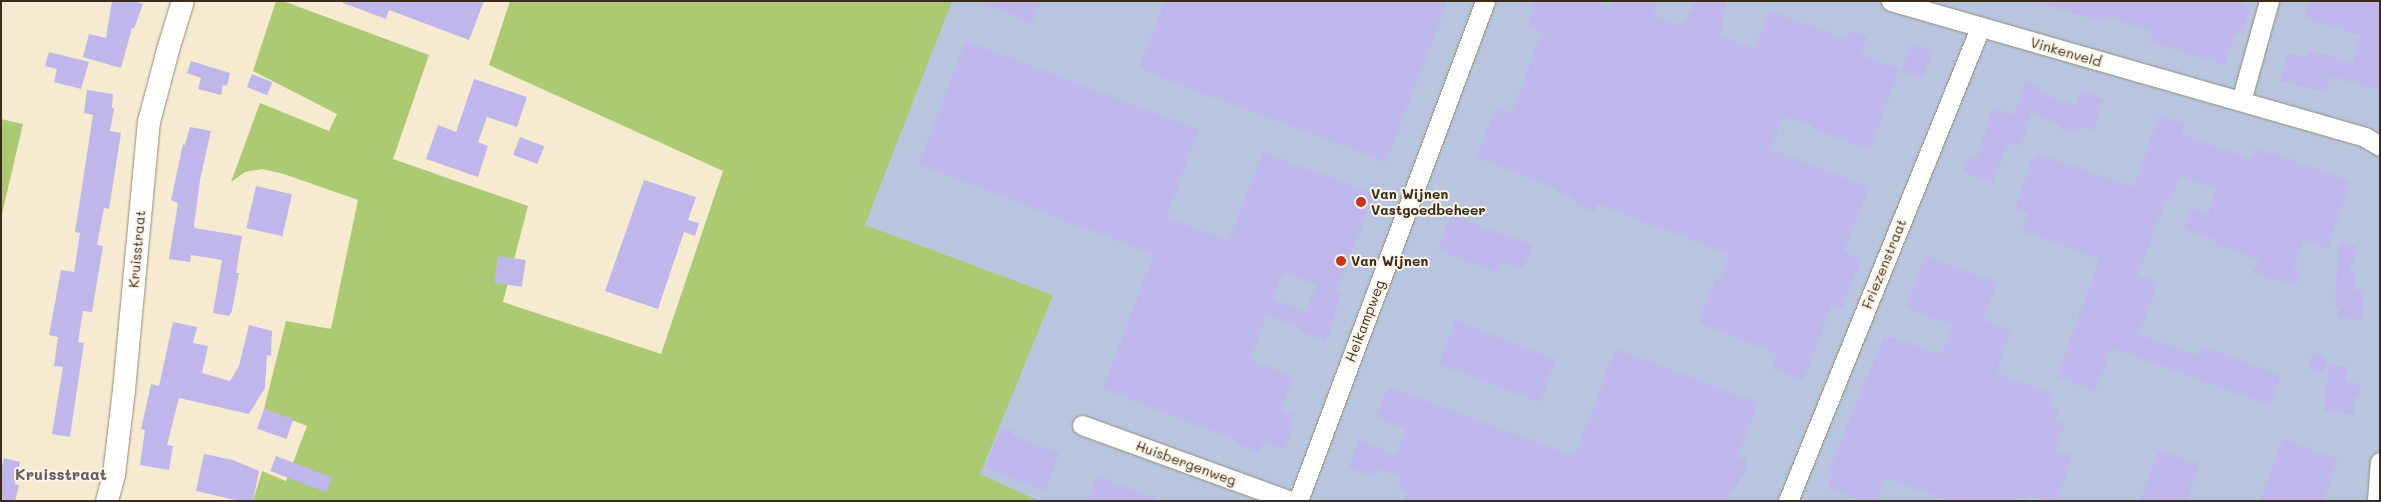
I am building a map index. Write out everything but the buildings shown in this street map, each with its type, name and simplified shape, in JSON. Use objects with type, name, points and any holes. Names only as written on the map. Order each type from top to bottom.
[{"type":"street","name":"Kruisstraat","points":[[107,501],[114,475],[124,390],[150,122],[162,68],[183,1]]},
{"type":"street","name":"Heikampweg","points":[[1298,501],[1485,1]]},
{"type":"street","name":"Vinkenveld","points":[[1892,1],[1980,28],[2365,137],[2380,146]]},
{"type":"street","points":[[2241,101],[2269,1]]},
{"type":"street","name":"Friezenstraat","points":[[1788,501],[1980,28]]},
{"type":"street","name":"Huisbergenweg","points":[[1082,426],[1291,501]]},
{"type":"street","points":[[2377,501],[2380,462]]},
{"type":"shaded area","points":[[945,1],[2380,1],[2380,501],[1023,501],[970,469],[860,226]]},
{"type":"green space","points":[[276,1],[283,1],[429,55],[393,159],[528,206],[503,302],[661,354],[723,171],[489,65],[510,1],[952,1],[865,225],[1053,295],[980,474],[1039,501],[253,501],[262,471],[286,481],[307,426],[264,409],[286,321],[331,329],[358,200],[284,174],[262,169],[245,172],[231,182],[260,103],[329,131],[337,114],[253,71]]},
{"type":"green space","points":[[1,119],[23,124],[1,218]]},
{"type":"place","name":"Van Wijnen Vastgoedbeheer","points":[[1361,202]]},
{"type":"place","name":"Van Wijnen","points":[[1341,261]]},
{"type":"district","name":"Kruisstraat","points":[[61,474]]}]
